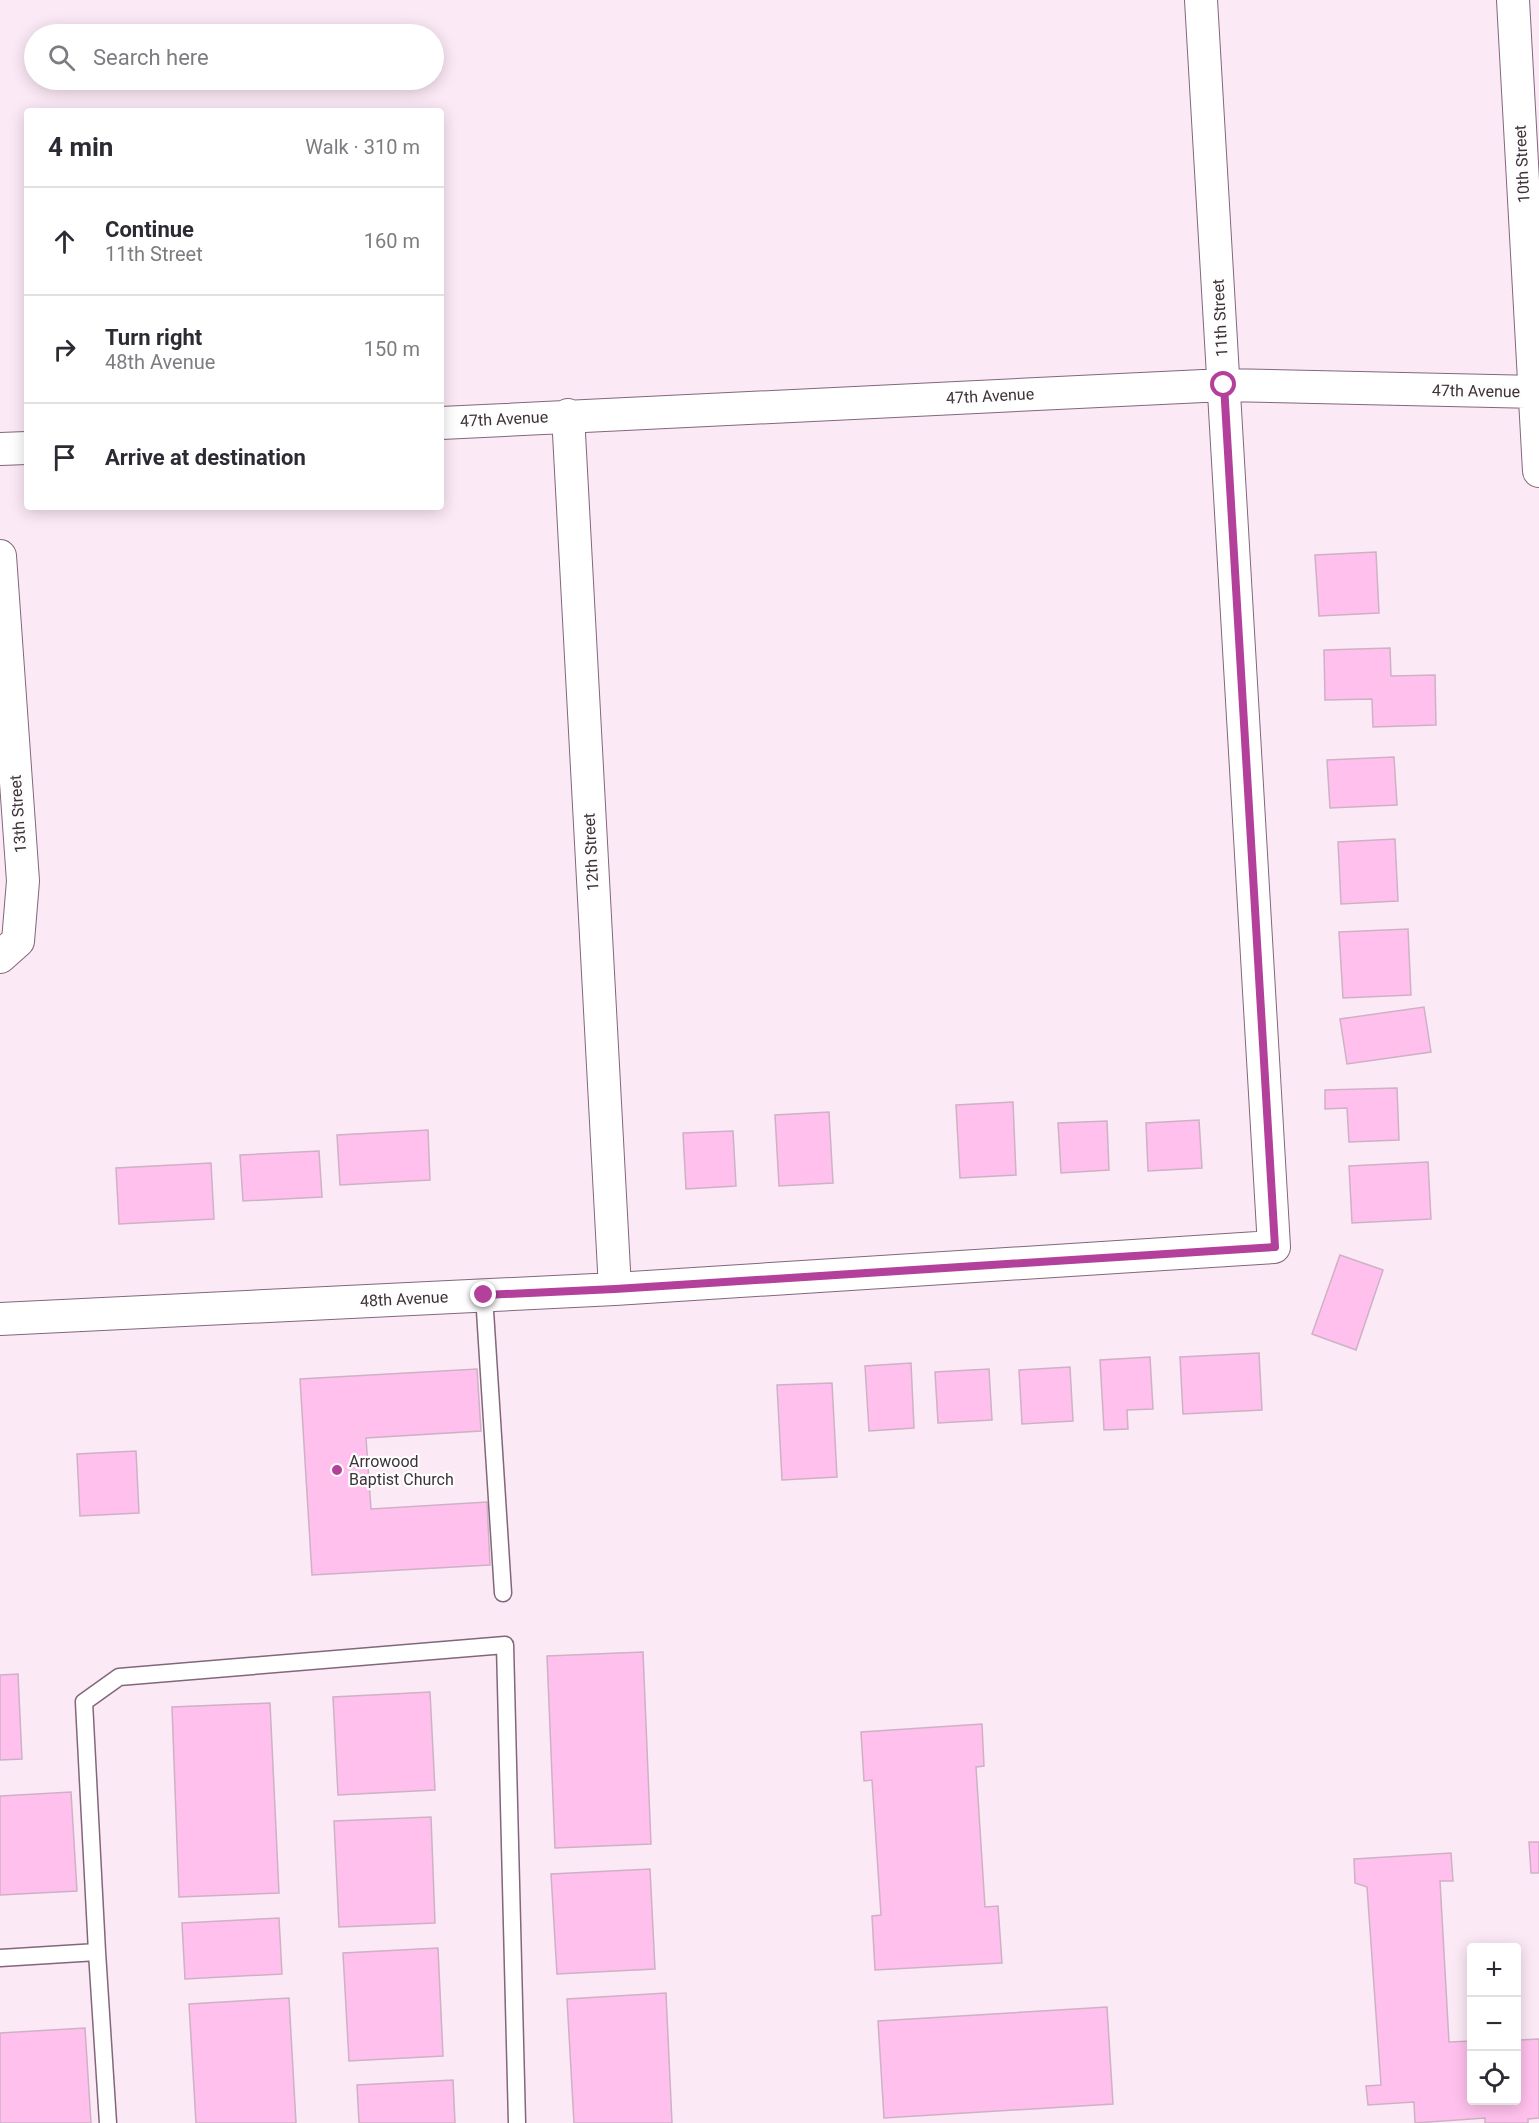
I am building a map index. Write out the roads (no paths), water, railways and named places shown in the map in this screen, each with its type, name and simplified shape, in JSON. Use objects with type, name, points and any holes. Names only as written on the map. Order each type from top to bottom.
[{"type":"street","name":"11th Street","points":[[1201,0],[1275,1247]]},
{"type":"street","name":"10th Street","points":[[1513,0],[1539,471]]},
{"type":"street","name":"47th Avenue","points":[[444,423],[1224,385],[1536,393]]},
{"type":"street","name":"12th Street","points":[[568,415],[615,1289]]},
{"type":"street","points":[[0,449],[24,448]]},
{"type":"street","name":"13th Street","points":[[0,556],[23,881],[18,941],[0,957]]},
{"type":"street","name":"48th Avenue","points":[[0,1320],[615,1289],[1275,1247]]},
{"type":"lane","points":[[484,1295],[503,1593]]},
{"type":"lane","points":[[108,2123],[84,1702],[119,1677],[505,1645],[517,2123]]},
{"type":"lane","points":[[0,1958],[97,1952]]},
{"type":"place","name":"Arrowood Baptist Church","points":[[337,1470]]}]
